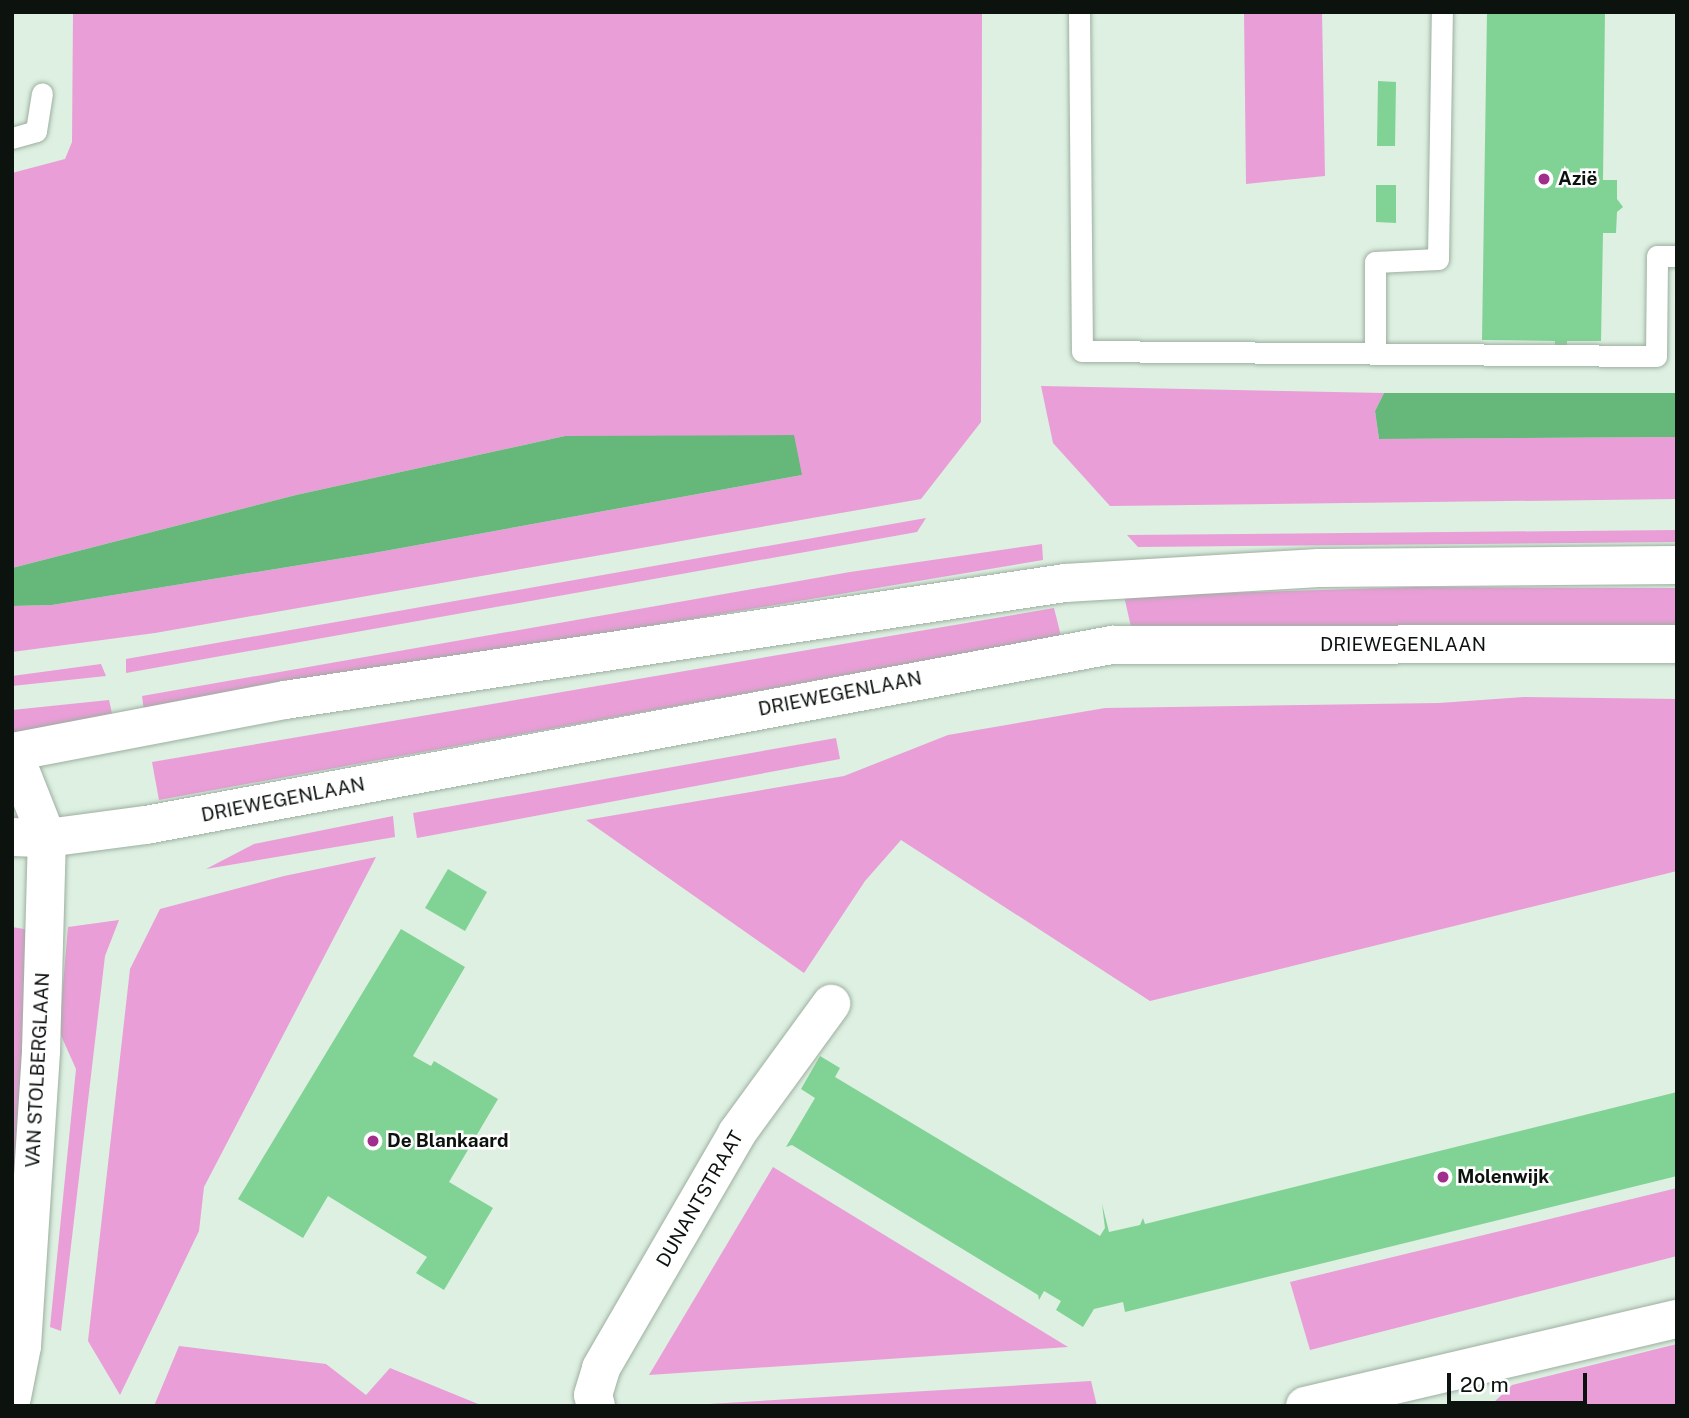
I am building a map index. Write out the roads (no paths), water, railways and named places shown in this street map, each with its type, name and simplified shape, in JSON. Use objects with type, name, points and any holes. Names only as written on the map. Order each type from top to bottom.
[{"type":"street","points":[[13,753],[285,700],[1065,583],[1319,568],[1677,565]]},
{"type":"street","name":"DRIEWEGENLAAN","points":[[29,837],[146,825],[1112,645],[1677,644]]},
{"type":"street","name":"VAN STOLBERGLAAN","points":[[12,1397],[22,1346],[41,1051],[29,837],[13,753]]},
{"type":"street","name":"DUNANTSTRAAT","points":[[596,1406],[593,1395],[601,1368],[737,1133],[831,1004]]},
{"type":"street","points":[[1305,1406],[1429,1391],[1677,1319]]},
{"type":"lane","points":[[1079,12],[1082,351],[1375,350],[1656,356],[1657,256],[1677,256]]},
{"type":"lane","points":[[1375,350],[1375,262],[1438,259],[1442,12]]},
{"type":"lane","points":[[12,138],[36,131],[42,93]]},
{"type":"place","name":"Azië","points":[[1544,179]]},
{"type":"place","name":"De Blankaard","points":[[373,1141]]},
{"type":"place","name":"Molenwijk","points":[[1443,1177]]}]
